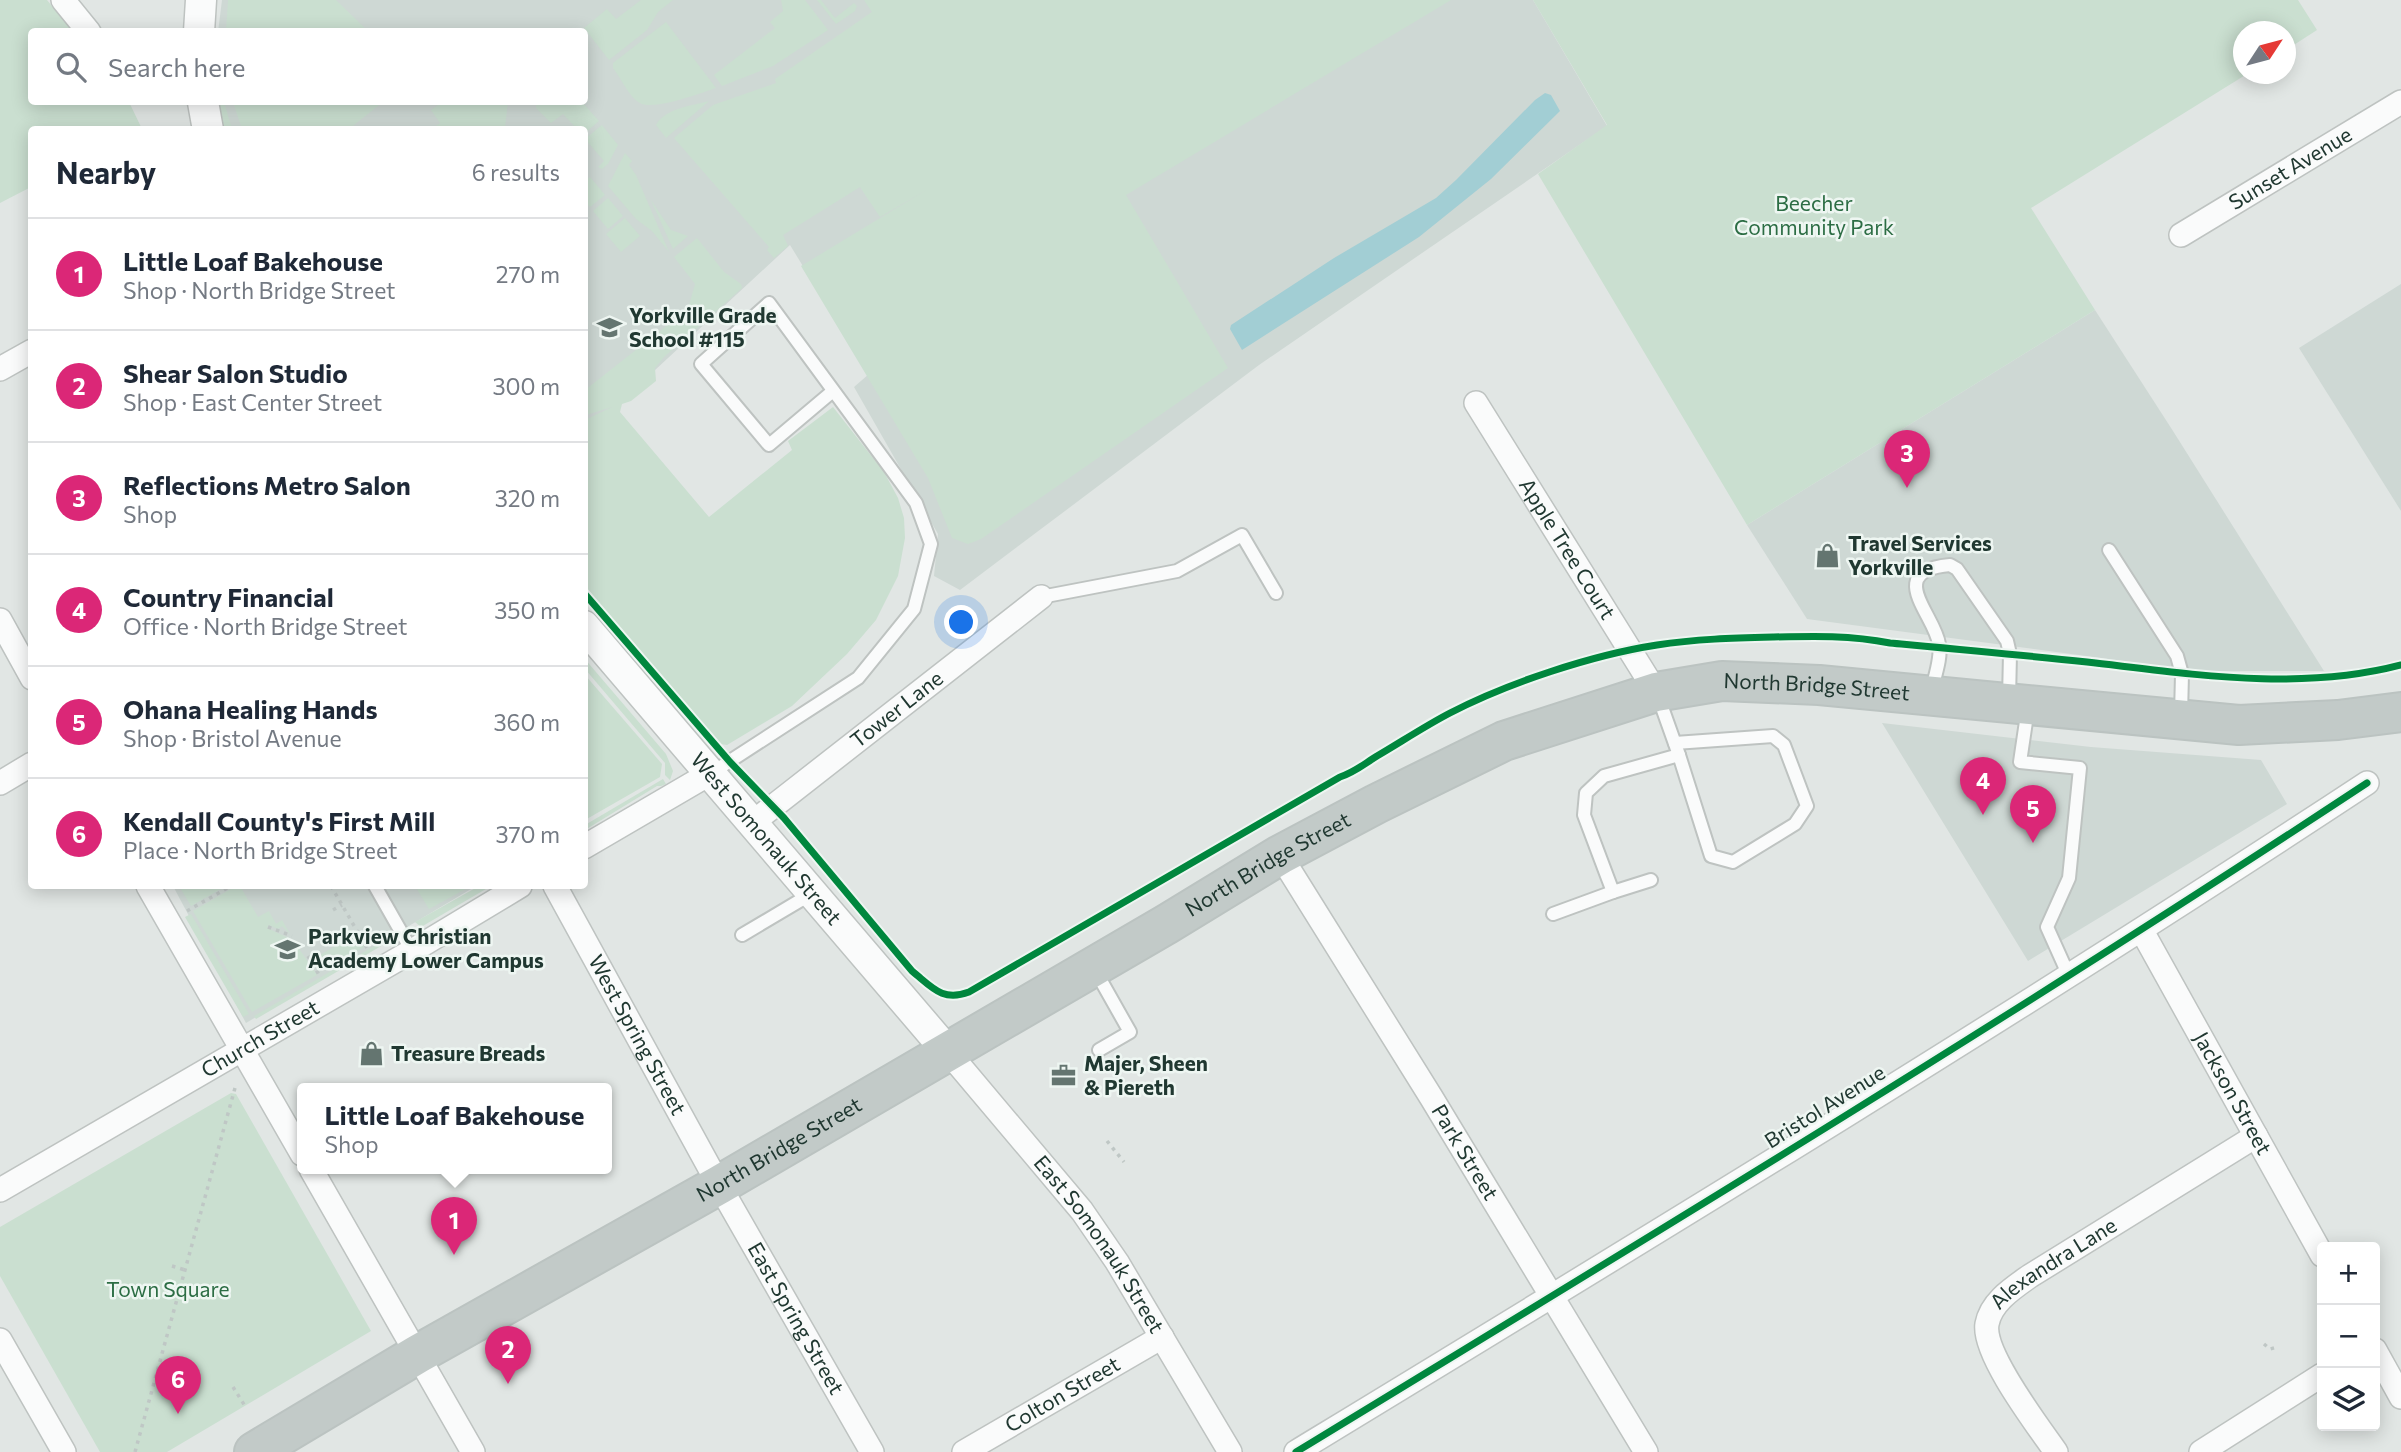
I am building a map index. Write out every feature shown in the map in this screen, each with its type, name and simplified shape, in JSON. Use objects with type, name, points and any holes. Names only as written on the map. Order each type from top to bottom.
[{"type":"highway","name":"North Bridge Street","points":[[276,1443],[418,1354],[719,1185],[1280,855],[1504,741],[1656,692],[1722,681],[1818,685],[2239,724],[2338,720],[2401,712]]},
{"type":"street","points":[[63,0],[86,28]]},
{"type":"street","points":[[199,28],[201,0]]},
{"type":"street","name":"Sunset Avenue","points":[[2181,235],[2401,102]]},
{"type":"street","points":[[204,105],[207,126]]},
{"type":"street","points":[[0,369],[28,353]]},
{"type":"street","name":"Apple Tree Court","points":[[1476,403],[1656,692]]},
{"type":"street","name":"Tower Lane","points":[[751,823],[1041,597]]},
{"type":"street","points":[[0,620],[28,671]]},
{"type":"street","name":"West Somonauk Street","points":[[588,631],[948,1052]]},
{"type":"street","points":[[0,783],[28,766]]},
{"type":"street","points":[[588,845],[709,774]]},
{"type":"street","name":"Bristol Avenue","points":[[1296,1452],[2142,931],[2367,783]]},
{"type":"street","name":"Park Street","points":[[1280,855],[1553,1296],[1646,1452]]},
{"type":"street","points":[[150,889],[297,1145]]},
{"type":"street","name":"Church Street","points":[[0,1190],[515,889]]},
{"type":"street","name":"West Spring Street","points":[[557,889],[719,1185]]},
{"type":"street","name":"Jackson Street","points":[[2142,931],[2317,1246]]},
{"type":"street","name":"East Somonauk Street","points":[[948,1052],[1082,1211],[1117,1262],[1230,1452]]},
{"type":"street","name":"Alexandra Lane","points":[[2056,1452],[1993,1354],[1987,1334],[1987,1322],[1992,1311],[2009,1291],[2030,1276],[2256,1136]]},
{"type":"street","points":[[314,1174],[473,1452]]},
{"type":"street","name":"East Spring Street","points":[[719,1185],[872,1452]]},
{"type":"street","name":"Colton Street","points":[[964,1452],[1162,1337]]},
{"type":"street","points":[[0,1340],[64,1452]]},
{"type":"street","points":[[2380,1359],[2401,1397]]},
{"type":"street","points":[[2201,1452],[2317,1378]]},
{"type":"lane","points":[[709,774],[858,678],[914,609],[931,544],[916,503],[834,391],[769,303],[701,364],[769,445],[834,391]]},
{"type":"lane","points":[[1041,597],[1177,572],[1242,535],[1276,593]]},
{"type":"lane","points":[[2109,550],[2177,656],[2182,674],[2181,719]]},
{"type":"lane","points":[[1930,695],[1940,648],[1938,635],[1917,598],[1916,587],[1919,578],[1928,570],[1950,565],[1958,569],[2007,641],[2019,704],[2020,762],[2080,768],[2069,878],[2047,927],[2069,976]]},
{"type":"lane","points":[[1613,892],[1584,815],[1586,793],[1604,776],[1677,749],[1773,736],[1784,745],[1807,806],[1795,824],[1733,862],[1711,856],[1677,749],[1656,692]]},
{"type":"lane","points":[[1553,914],[1651,880]]},
{"type":"lane","points":[[377,889],[412,951]]},
{"type":"lane","points":[[742,935],[812,894]]},
{"type":"lane","points":[[1093,967],[1130,1032],[1099,1050]]},
{"type":"path","points":[[190,909],[226,889]]},
{"type":"path","points":[[333,889],[367,948]]},
{"type":"path","points":[[333,910],[342,905]]},
{"type":"path","points":[[268,927],[292,936]]},
{"type":"path","points":[[307,956],[319,975]]},
{"type":"path","points":[[135,1452],[235,1087]]},
{"type":"path","points":[[1107,1141],[1124,1162]]},
{"type":"path","points":[[172,1266],[185,1270]]},
{"type":"path","points":[[2264,1344],[2270,1349],[2277,1347]]},
{"type":"path","points":[[233,1387],[245,1406]]},
{"type":"shaded area","points":[[222,0],[1533,0],[1607,126],[1259,365],[960,590],[934,576],[938,534],[854,387],[869,374],[790,245],[588,432],[588,126],[229,126],[223,105],[588,105],[588,28],[218,28]]},
{"type":"shaded area","points":[[2401,284],[2401,511],[2299,348]]},
{"type":"shaded area","points":[[2095,310],[2324,671],[2199,671],[1807,619],[1747,525]]},
{"type":"shaded area","points":[[1882,723],[2091,747],[2261,760],[2287,804],[2028,961]]},
{"type":"shaded area","name":"Parkview Christian Academy Lower Campus","points":[[175,889],[471,889],[246,1023]]},
{"type":"green space","points":[[0,0],[47,0],[70,28],[28,28],[28,105],[130,105],[141,126],[28,126],[28,189],[0,203]]},
{"type":"green space","points":[[228,0],[336,0],[365,28],[226,28]]},
{"type":"green space","points":[[641,0],[673,0],[658,12],[647,30],[609,60],[588,33],[588,28],[584,28],[607,9],[616,19]]},
{"type":"green space","points":[[781,0],[805,0],[828,30],[773,66],[722,86],[714,75],[775,28],[770,22],[783,11]]},
{"type":"green space","points":[[817,0],[821,0],[835,18],[854,3],[857,6],[855,11],[836,24]]},
{"type":"green space","points":[[864,0],[1451,0],[1126,195],[1228,368],[981,539],[968,544],[952,538],[928,478],[801,266],[928,189],[880,217],[860,187],[783,235],[788,246],[774,258],[767,250],[769,247],[674,138],[713,105],[776,83],[775,79],[872,12]]},
{"type":"green space","name":"Beecher Community Park","points":[[1533,0],[2298,0],[2317,30],[2296,44],[2296,21],[2233,21],[2233,83],[2031,208],[2095,310],[1747,525],[1538,174],[1607,125]]},
{"type":"green space","points":[[666,22],[716,88],[677,100],[646,105],[632,96],[613,68],[613,63]]},
{"type":"green space","points":[[709,101],[666,138],[656,125],[672,111]]},
{"type":"green space","points":[[214,105],[225,105],[231,126],[218,126]]},
{"type":"green space","points":[[234,105],[379,105],[353,126],[241,126]]},
{"type":"green space","points":[[438,105],[508,105],[505,126],[436,126],[440,123],[431,110]]},
{"type":"green space","points":[[536,105],[585,105],[599,121],[588,130],[588,126],[574,126],[563,114],[551,123]]},
{"type":"green space","points":[[602,125],[618,145],[608,164],[602,169],[598,167],[604,161],[588,142],[588,137]]},
{"type":"green space","points":[[625,153],[632,161],[629,165],[636,175],[669,252],[608,186]]},
{"type":"green space","points":[[590,177],[605,195],[590,207],[588,205]]},
{"type":"green space","points":[[608,198],[623,216],[608,229],[593,211]]},
{"type":"green space","points":[[651,200],[671,230],[688,236],[673,249]]},
{"type":"green space","points":[[625,218],[640,236],[621,252],[606,234]]},
{"type":"green space","points":[[697,238],[724,272],[741,284],[742,288],[664,357],[655,368],[656,381],[631,401],[622,404],[620,412],[709,517],[792,450],[788,441],[833,407],[884,472],[898,498],[904,518],[905,538],[898,576],[876,620],[847,654],[792,706],[727,745],[721,744],[708,731],[588,591],[588,419],[612,407],[588,414],[588,388],[688,309],[695,284],[674,257]]},
{"type":"green space","points":[[588,663],[666,754],[673,771],[670,780],[665,775],[665,763],[588,673]]},
{"type":"green space","points":[[588,678],[662,764],[660,777],[588,818]]},
{"type":"green space","points":[[663,779],[666,784],[657,786],[588,828],[588,823]]},
{"type":"green space","points":[[181,889],[221,889],[191,906]]},
{"type":"green space","points":[[231,889],[242,889],[258,917],[269,911],[276,924],[282,920],[290,934],[282,926],[278,929],[269,925],[267,928],[293,940],[317,975],[252,1012],[193,911]]},
{"type":"green space","points":[[417,889],[466,889],[429,909]]},
{"type":"green space","points":[[474,889],[486,889],[421,927],[415,922]]},
{"type":"green space","points":[[191,914],[249,1014],[243,1017],[185,917]]},
{"type":"green space","points":[[357,934],[364,947],[325,969],[318,956]]},
{"type":"green space","points":[[388,938],[388,942],[256,1019],[254,1016]]},
{"type":"green space","name":"Town Square","points":[[231,1093],[236,1094],[371,1331],[167,1452],[100,1452],[0,1276],[0,1227]]},
{"type":"water","points":[[1545,93],[1551,95],[1560,111],[1491,179],[1419,237],[1242,350],[1230,329],[1231,325],[1334,258],[1436,198]]},
{"type":"cycle path","points":[[588,598],[730,762],[784,818],[912,971],[938,991],[952,995],[969,992],[1450,713],[1551,671],[1605,656],[1671,643],[1715,639],[1832,637],[2244,678],[2323,678],[2401,665]]},
{"type":"cycle path","points":[[1296,1452],[1968,1039],[2367,783]]},
{"type":"place","name":"Yorkville Grade School #115","points":[[609,328]]},
{"type":"place","name":"Reflections Metro Salon","points":[[1907,488]]},
{"type":"place","name":"Travel Services Yorkville","points":[[1828,556]]},
{"type":"place","name":"Country Financial","points":[[1983,815]]},
{"type":"place","name":"Ohana Healing Hands","points":[[2033,843]]},
{"type":"place","name":"Parkview Christian Academy Lower Campus","points":[[288,949]]},
{"type":"place","name":"Treasure Breads","points":[[371,1054]]},
{"type":"place","name":"Majer, Sheen & Piereth","points":[[1064,1076]]},
{"type":"place","name":"Little Loaf Bakehouse","points":[[454,1255]]},
{"type":"place","name":"Shear Salon Studio","points":[[508,1384]]},
{"type":"place","name":"Kendall County's First Mill","points":[[178,1414]]}]
